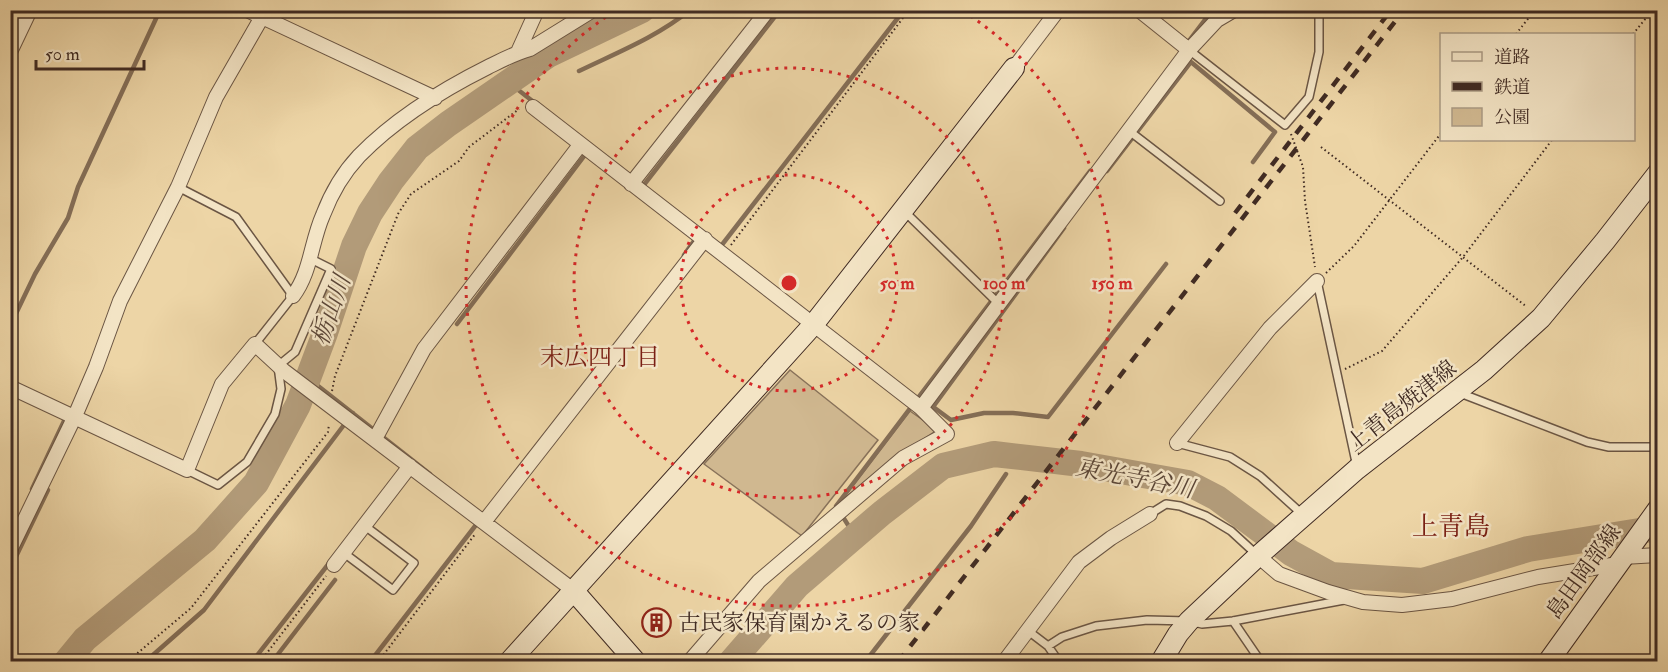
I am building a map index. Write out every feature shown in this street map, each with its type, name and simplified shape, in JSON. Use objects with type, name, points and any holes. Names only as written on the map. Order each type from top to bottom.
[{"type":"main road","points":[[508,662],[813,325],[1014,68]]},
{"type":"main road","name":"上青島焼津線","points":[[1161,662],[1189,621],[1258,556],[1357,470],[1484,370],[1541,318],[1658,173]]},
{"type":"main road","name":"島田岡部線","points":[[1548,662],[1658,509]]},
{"type":"main road","points":[[573,590],[636,662]]},
{"type":"street","points":[[10,52],[30,10]]},
{"type":"street","points":[[247,10],[264,14],[435,98]]},
{"type":"street","points":[[518,52],[537,10]]},
{"type":"street","points":[[293,296],[301,286],[322,216],[338,185],[358,157],[395,124],[435,98],[473,75],[518,52],[530,49],[593,10]]},
{"type":"street","points":[[631,184],[768,10]]},
{"type":"street","points":[[1014,68],[1058,10]]},
{"type":"street","points":[[1139,10],[1189,50]]},
{"type":"street","points":[[921,408],[1189,50],[1217,20],[1234,10]]},
{"type":"street","points":[[10,550],[75,416],[96,368],[120,301],[178,187],[216,98],[264,14]]},
{"type":"street","points":[[533,107],[921,408],[947,434],[903,458],[759,581],[689,662]]},
{"type":"street","points":[[375,439],[424,350],[580,145]]},
{"type":"street","points":[[484,522],[705,239]]},
{"type":"street","points":[[1177,443],[1270,328],[1317,281]]},
{"type":"street","points":[[10,387],[187,470],[222,384],[255,344],[281,368],[573,590]]},
{"type":"street","points":[[334,565],[411,466]]},
{"type":"street","points":[[1004,662],[1079,562],[1111,538],[1150,514]]},
{"type":"street","points":[[1258,556],[1280,574],[1349,598],[1363,602],[1402,605],[1452,599],[1538,577],[1658,555]]},
{"type":"lane","points":[[1189,50],[1286,125],[1309,97],[1319,52],[1319,10]]},
{"type":"lane","points":[[1128,130],[1220,201]]},
{"type":"lane","points":[[178,187],[236,217],[293,296],[255,344]]},
{"type":"lane","points":[[903,210],[999,304]]},
{"type":"lane","points":[[187,470],[218,485],[247,462],[275,414],[281,389],[281,368],[295,352],[331,268],[310,259]]},
{"type":"lane","points":[[1317,281],[1357,470]]},
{"type":"lane","points":[[1456,392],[1587,442],[1609,447],[1658,447]]},
{"type":"lane","points":[[1177,443],[1230,457],[1260,476],[1301,518]]},
{"type":"lane","points":[[1150,514],[1166,504],[1180,506],[1206,516],[1231,531],[1258,556]]},
{"type":"lane","points":[[344,553],[393,590],[414,563],[365,526]]},
{"type":"lane","points":[[1048,646],[1062,637],[1096,626],[1147,620],[1189,621],[1202,624],[1233,621],[1334,603],[1349,598]]},
{"type":"lane","points":[[1233,621],[1261,662]]},
{"type":"lane","points":[[1027,630],[1048,646],[1059,662]]},
{"type":"path","points":[[724,254],[909,10]]},
{"type":"path","points":[[1517,33],[1534,10]]},
{"type":"path","points":[[1634,33],[1655,11]]},
{"type":"path","points":[[127,662],[191,608],[328,432],[329,405],[335,376],[398,214],[411,194],[459,161],[468,147],[523,107],[533,107]]},
{"type":"path","points":[[1286,125],[1303,167],[1305,201],[1317,281]]},
{"type":"path","points":[[1317,281],[1354,246],[1440,135]]},
{"type":"path","points":[[1336,373],[1382,351],[1462,257],[1551,141]]},
{"type":"path","points":[[1321,147],[1541,318]]},
{"type":"path","points":[[378,662],[484,522]]},
{"type":"path","points":[[260,662],[334,565]]},
{"type":"green space","points":[[790,370],[878,440],[802,536],[704,464]]},
{"type":"green space","points":[[910,411],[937,430],[898,456],[842,500]]},
{"type":"waterway","points":[[10,326],[35,274],[68,218],[78,187],[160,10]]},
{"type":"waterway","name":"栃山川","points":[[66,662],[85,639],[205,540],[256,483],[298,405],[354,246],[370,213],[417,148],[548,55],[642,10]]},
{"type":"waterway","points":[[579,71],[650,36],[690,10]]},
{"type":"waterway","points":[[643,186],[780,10]]},
{"type":"waterway","points":[[721,246],[904,10]]},
{"type":"waterway","points":[[1188,42],[1207,17],[1219,10]]},
{"type":"waterway","points":[[1107,171],[1191,62],[1275,132],[1253,162]]},
{"type":"waterway","points":[[508,82],[535,103]]},
{"type":"waterway","points":[[457,324],[588,151]]},
{"type":"waterway","points":[[855,536],[836,506],[1090,171]]},
{"type":"waterway","points":[[933,407],[1064,228]]},
{"type":"waterway","points":[[684,255],[696,238]]},
{"type":"waterway","points":[[932,406],[951,420],[984,413],[1013,413],[1048,417],[1166,264]]},
{"type":"waterway","points":[[308,378],[430,474]]},
{"type":"waterway","points":[[145,662],[204,610],[353,413]]},
{"type":"waterway","points":[[32,489],[64,421]]},
{"type":"waterway","name":"東光寺谷川","points":[[731,662],[797,586],[882,513],[943,466],[994,454],[1081,464],[1188,483],[1217,498],[1291,553],[1331,575],[1423,581],[1528,549],[1658,528]]},
{"type":"waterway","points":[[865,662],[971,526],[1006,474]]},
{"type":"waterway","points":[[10,569],[48,490]]},
{"type":"waterway","points":[[370,662],[479,521]]},
{"type":"waterway","name":"東光寺谷川","points":[[1624,533],[1631,539]]},
{"type":"waterway","points":[[1645,538],[1658,537]]},
{"type":"waterway","points":[[252,662],[330,562]]},
{"type":"waterway","points":[[272,662],[335,580]]},
{"type":"railway","points":[[1235,213],[1391,10]]},
{"type":"railway","points":[[898,662],[1404,10]]},
{"type":"place","name":"古民家保育園かえるの家","points":[[657,622]]},
{"type":"district","name":"末広四丁目","points":[[600,357]]},
{"type":"district","name":"上青島","points":[[1451,526]]}]
